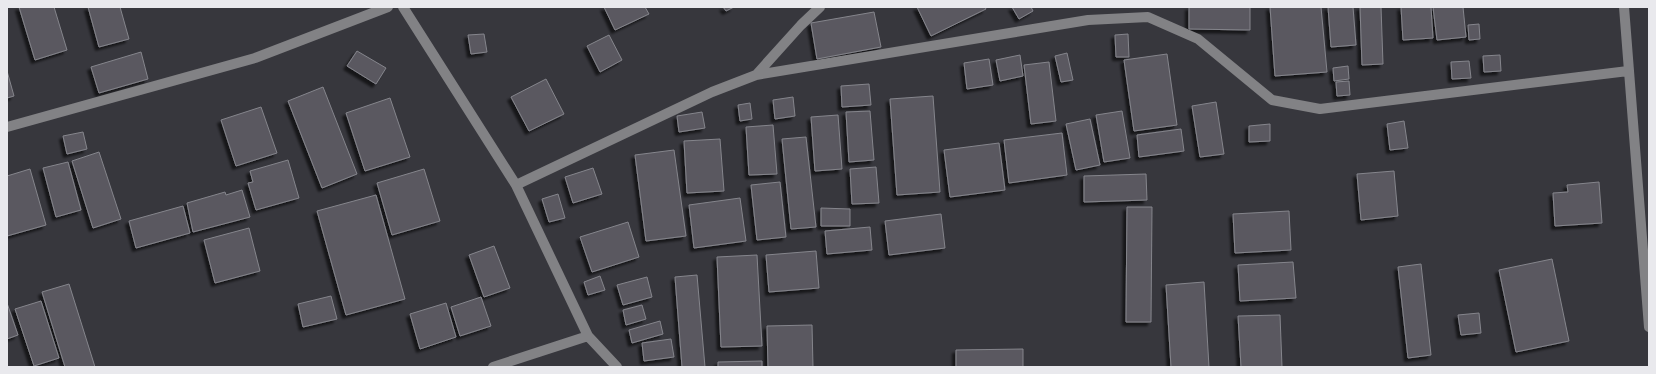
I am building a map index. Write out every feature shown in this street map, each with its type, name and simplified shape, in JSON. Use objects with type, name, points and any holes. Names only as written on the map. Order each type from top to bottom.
[{"type":"street","points":[[7,127],[255,58],[388,7]]},
{"type":"street","points":[[404,7],[516,185],[588,336],[617,367]]},
{"type":"street","points":[[756,75],[801,25],[820,7]]},
{"type":"street","points":[[1624,7],[1649,327]]},
{"type":"street","points":[[516,185],[712,92],[756,75],[1088,20],[1148,17],[1198,39],[1272,100],[1320,109],[1628,71]]},
{"type":"street","points":[[493,367],[588,336]]},
{"type":"building","points":[[19,7],[54,7],[67,50],[35,60]]},
{"type":"building","points":[[88,7],[120,7],[129,39],[99,47]]},
{"type":"building","points":[[604,7],[645,7],[649,14],[615,30]]},
{"type":"building","points":[[723,7],[734,7],[726,11]]},
{"type":"building","points":[[917,7],[985,7],[986,9],[931,36]]},
{"type":"building","points":[[1012,7],[1031,7],[1033,11],[1019,19]]},
{"type":"building","points":[[1189,7],[1250,7],[1250,30],[1189,29]]},
{"type":"building","points":[[1270,7],[1321,7],[1327,72],[1275,76]]},
{"type":"building","points":[[1328,7],[1353,7],[1356,45],[1331,47]]},
{"type":"building","points":[[1360,7],[1381,7],[1383,64],[1362,65]]},
{"type":"building","points":[[1401,7],[1431,7],[1433,38],[1403,40]]},
{"type":"building","points":[[1433,7],[1463,7],[1466,37],[1437,40]]},
{"type":"building","points":[[874,12],[881,47],[817,59],[811,23]]},
{"type":"building","points":[[1479,24],[1480,39],[1469,40],[1468,25]]},
{"type":"building","points":[[484,34],[487,52],[471,54],[468,35]]},
{"type":"building","points":[[1128,34],[1129,57],[1116,57],[1115,35]]},
{"type":"building","points":[[609,35],[622,60],[600,72],[587,46]]},
{"type":"building","points":[[357,51],[386,68],[376,84],[347,66]]},
{"type":"building","points":[[141,52],[148,79],[99,93],[91,67]]},
{"type":"building","points":[[1067,53],[1073,80],[1061,82],[1055,56]]},
{"type":"building","points":[[1167,54],[1177,125],[1134,131],[1124,60]]},
{"type":"building","points":[[1020,55],[1023,76],[1000,81],[996,60]]},
{"type":"building","points":[[1500,55],[1501,71],[1484,72],[1483,56]]},
{"type":"building","points":[[989,59],[993,85],[967,89],[964,63]]},
{"type":"building","points":[[1469,61],[1471,78],[1452,79],[1451,62]]},
{"type":"building","points":[[1049,62],[1056,121],[1031,124],[1024,65]]},
{"type":"building","points":[[1348,66],[1349,79],[1334,81],[1333,68]]},
{"type":"building","points":[[7,71],[14,96],[7,98]]},
{"type":"building","points":[[546,79],[564,114],[529,131],[511,97]]},
{"type":"building","points":[[1349,81],[1350,95],[1337,96],[1336,82]]},
{"type":"building","points":[[869,84],[871,105],[842,107],[841,86]]},
{"type":"building","points":[[323,87],[357,174],[322,188],[288,101]]},
{"type":"building","points":[[933,96],[940,192],[897,195],[890,99]]},
{"type":"building","points":[[793,97],[795,116],[775,119],[773,100]]},
{"type":"building","points":[[390,98],[410,157],[365,171],[346,113]]},
{"type":"building","points":[[1216,102],[1224,154],[1200,157],[1192,106]]},
{"type":"building","points":[[750,103],[752,119],[740,121],[738,105]]},
{"type":"building","points":[[261,107],[277,153],[236,166],[221,120]]},
{"type":"building","points":[[870,111],[874,160],[849,162],[846,112]]},
{"type":"building","points":[[1122,111],[1130,158],[1104,162],[1096,115]]},
{"type":"building","points":[[702,112],[705,128],[679,132],[677,116]]},
{"type":"building","points":[[838,115],[842,169],[815,171],[811,117]]},
{"type":"building","points":[[1090,119],[1100,165],[1076,170],[1066,124]]},
{"type":"building","points":[[1404,121],[1408,148],[1390,150],[1387,124]]},
{"type":"building","points":[[1270,124],[1270,141],[1249,142],[1249,126]]},
{"type":"building","points":[[773,125],[777,174],[749,175],[746,127]]},
{"type":"building","points":[[1181,129],[1184,151],[1139,157],[1137,135]]},
{"type":"building","points":[[83,132],[87,149],[67,154],[63,136]]},
{"type":"building","points":[[1062,133],[1067,175],[1009,183],[1004,140]]},
{"type":"building","points":[[806,137],[816,227],[791,229],[782,139]]},
{"type":"building","points":[[720,139],[724,191],[687,193],[684,141]]},
{"type":"building","points":[[999,143],[1005,190],[950,197],[944,150]]},
{"type":"building","points":[[674,150],[686,236],[646,241],[635,155]]},
{"type":"building","points":[[99,152],[121,219],[93,228],[72,161]]},
{"type":"building","points":[[288,160],[299,198],[256,210],[248,183],[253,182],[250,171]]},
{"type":"building","points":[[68,162],[81,210],[56,217],[43,168]]},
{"type":"building","points":[[876,167],[879,203],[852,204],[850,169]]},
{"type":"building","points":[[593,168],[602,194],[573,203],[565,177]]},
{"type":"building","points":[[30,169],[46,225],[7,236],[7,176]]},
{"type":"building","points":[[424,169],[440,221],[392,235],[377,183]]},
{"type":"building","points":[[1394,171],[1398,216],[1361,220],[1357,174]]},
{"type":"building","points":[[1146,174],[1147,200],[1084,202],[1084,176]]},
{"type":"building","points":[[780,182],[786,237],[757,240],[751,185]]},
{"type":"building","points":[[1599,182],[1602,223],[1555,226],[1553,193],[1568,192],[1567,185]]},
{"type":"building","points":[[242,190],[250,217],[193,232],[187,203],[225,192],[226,195]]},
{"type":"building","points":[[558,194],[565,218],[549,222],[542,199]]},
{"type":"building","points":[[376,195],[405,299],[346,315],[317,211]]},
{"type":"building","points":[[740,198],[746,241],[694,248],[689,205]]},
{"type":"building","points":[[183,206],[190,233],[136,248],[129,221]]},
{"type":"building","points":[[1127,207],[1152,207],[1151,322],[1126,322]]},
{"type":"building","points":[[821,208],[850,209],[850,226],[821,226]]},
{"type":"building","points":[[1289,211],[1291,250],[1235,253],[1233,214]]},
{"type":"building","points":[[941,214],[945,248],[889,255],[885,221]]},
{"type":"building","points":[[628,222],[639,257],[592,272],[580,237]]},
{"type":"building","points":[[870,227],[872,250],[827,254],[825,231]]},
{"type":"building","points":[[249,228],[260,271],[215,283],[204,240]]},
{"type":"building","points":[[494,246],[510,288],[484,297],[469,255]]},
{"type":"building","points":[[816,251],[819,288],[769,292],[766,255]]},
{"type":"building","points":[[757,255],[762,346],[721,347],[717,257]]},
{"type":"building","points":[[1552,259],[1569,341],[1516,352],[1499,270]]},
{"type":"building","points":[[1293,262],[1296,298],[1240,301],[1238,265]]},
{"type":"building","points":[[1421,264],[1431,355],[1408,358],[1398,267]]},
{"type":"building","points":[[697,275],[705,367],[682,367],[675,277]]},
{"type":"building","points":[[600,276],[605,290],[588,295],[584,282]]},
{"type":"building","points":[[647,277],[652,297],[623,305],[617,285]]},
{"type":"building","points":[[1204,282],[1209,367],[1171,367],[1166,285]]},
{"type":"building","points":[[69,284],[95,367],[65,367],[42,292]]},
{"type":"building","points":[[331,296],[337,319],[303,327],[298,304]]},
{"type":"building","points":[[481,297],[491,326],[460,336],[451,307]]},
{"type":"building","points":[[41,301],[59,358],[34,366],[15,309]]},
{"type":"building","points":[[7,303],[18,335],[7,339]]},
{"type":"building","points":[[446,303],[456,337],[420,349],[410,314]]},
{"type":"building","points":[[642,305],[646,319],[626,325],[623,310]]},
{"type":"building","points":[[1479,313],[1481,333],[1461,335],[1458,315]]},
{"type":"building","points":[[1280,315],[1282,367],[1241,367],[1238,316]]},
{"type":"building","points":[[660,321],[663,334],[632,343],[629,330]]},
{"type":"building","points":[[812,325],[813,367],[768,367],[767,326]]},
{"type":"building","points":[[671,339],[674,357],[644,361],[642,343]]},
{"type":"building","points":[[1023,349],[1023,367],[956,367],[956,350]]},
{"type":"building","points":[[762,361],[762,367],[718,367],[718,362]]}]
